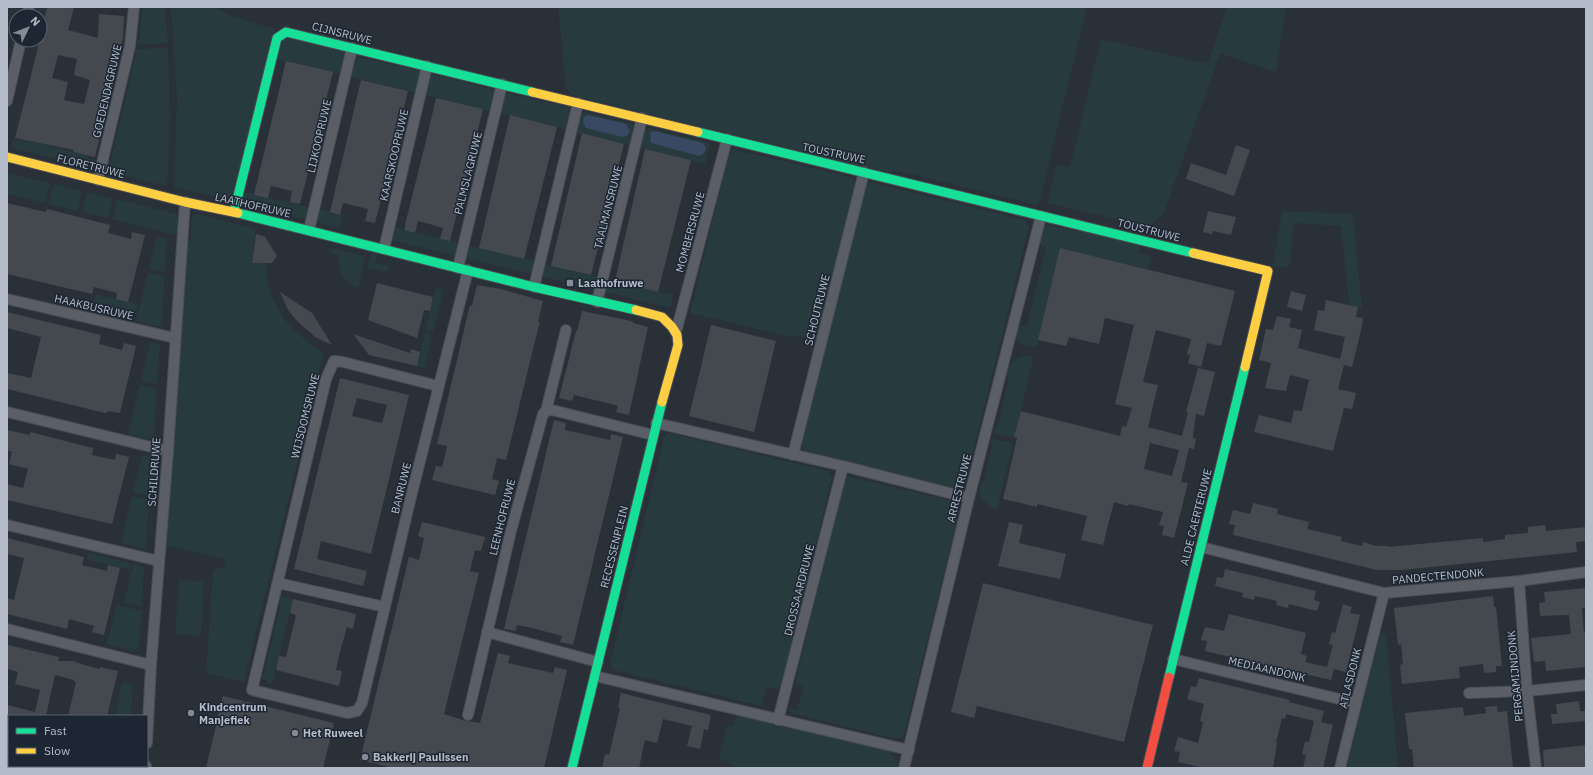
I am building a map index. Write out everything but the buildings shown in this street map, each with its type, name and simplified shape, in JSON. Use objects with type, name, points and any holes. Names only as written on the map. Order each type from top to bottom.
[{"type":"street","name":"GOEDENDAGRUWE","points":[[98,180],[130,46],[134,7]]},
{"type":"street","name":"CIJNSRUWE","points":[[234,212],[278,38],[286,32],[578,103]]},
{"type":"street","points":[[7,101],[19,48]]},
{"type":"street","name":"LIJKOOPRUWE","points":[[309,230],[352,48]]},
{"type":"street","name":"KAARSKOOPRUWE","points":[[384,249],[427,66]]},
{"type":"street","name":"PALMSLAGRUWE","points":[[463,269],[502,84]]},
{"type":"street","points":[[534,287],[578,103]]},
{"type":"street","name":"TOUSTRUWE","points":[[578,103],[728,139],[794,157],[864,172],[1268,271]]},
{"type":"street","name":"TAALMANSRUWE","points":[[597,302],[642,118]]},
{"type":"street","name":"MOMBERSRUWE","points":[[676,332],[728,139]]},
{"type":"street","name":"FLORETRUWE","points":[[7,157],[169,198]]},
{"type":"street","name":"SCHOUTRUWE","points":[[793,455],[864,172]]},
{"type":"street","name":"LAATHOFRUWE","points":[[169,198],[234,212],[534,287],[657,315],[668,321],[676,332]]},
{"type":"street","name":"SCHILDRUWE","points":[[148,724],[185,202]]},
{"type":"street","name":"ARRESTRUWE","points":[[904,768],[969,498],[1041,216]]},
{"type":"street","name":"BANRUWE","points":[[357,711],[364,698],[438,386],[463,269]]},
{"type":"street","name":"ALDE CAERTERUWE","points":[[1146,768],[1268,271]]},
{"type":"street","name":"HAAKBUSRUWE","points":[[7,299],[175,338]]},
{"type":"street","name":"LEENHOFRUWE","points":[[468,715],[511,531],[540,419],[546,411],[566,330]]},
{"type":"street","name":"RECESSENPLEIN","points":[[572,768],[656,423],[678,345],[676,332]]},
{"type":"street","name":"WIJSDOMSRUWE","points":[[357,711],[347,713],[252,690],[326,379],[334,361],[438,386]]},
{"type":"street","points":[[546,411],[552,410],[654,435]]},
{"type":"street","points":[[7,412],[168,451]]},
{"type":"street","points":[[656,423],[843,466],[969,498]]},
{"type":"street","name":"DROSSAARDRUWE","points":[[778,720],[843,466]]},
{"type":"street","points":[[7,525],[159,562]]},
{"type":"street","name":"PANDECTENDONK","points":[[1200,547],[1384,593],[1519,581],[1586,572]]},
{"type":"street","name":"PERGAMIJNDONK","points":[[1519,581],[1527,691],[1536,768]]},
{"type":"street","points":[[278,583],[385,607]]},
{"type":"street","name":"ATLASDONK","points":[[1340,768],[1384,593]]},
{"type":"street","points":[[7,629],[151,665]]},
{"type":"street","points":[[487,632],[598,662]]},
{"type":"street","name":"MEDIAANDONK","points":[[1173,659],[1356,703]]},
{"type":"street","points":[[595,676],[909,750]]},
{"type":"street","points":[[1469,693],[1527,691],[1586,684]]},
{"type":"green space","points":[[142,7],[165,7],[168,43],[137,45],[140,37]]},
{"type":"green space","points":[[171,7],[214,7],[231,16],[275,29],[232,201],[174,187],[177,98]]},
{"type":"green space","points":[[558,7],[1087,7],[1040,200],[1036,205],[894,170],[891,173],[571,95],[566,87]]},
{"type":"green space","points":[[1227,7],[1286,7],[1276,72],[1220,53],[1164,213],[1153,223],[1151,227],[1047,203],[1057,164],[1070,167],[1101,39],[1208,64]]},
{"type":"green space","points":[[285,37],[342,49],[346,55],[342,75],[276,59]]},
{"type":"green space","points":[[168,48],[170,117],[168,175],[166,186],[103,170],[105,162],[111,159],[137,49]]},
{"type":"green space","points":[[357,57],[419,70],[421,73],[417,93],[351,77]]},
{"type":"green space","points":[[433,74],[495,90],[496,95],[492,111],[425,95],[430,77]]},
{"type":"green space","points":[[507,93],[568,107],[570,113],[566,129],[500,113],[504,97]]},
{"type":"green space","points":[[583,112],[633,124],[634,130],[630,146],[582,133],[575,133],[579,117]]},
{"type":"green space","points":[[648,128],[710,143],[705,164],[640,148],[643,134]]},
{"type":"green space","points":[[13,140],[34,142],[88,156],[88,158],[96,160],[94,168],[11,148]]},
{"type":"green space","points":[[733,149],[854,178],[855,183],[816,340],[795,335],[794,338],[690,313],[728,157]]},
{"type":"green space","points":[[7,173],[50,183],[45,203],[7,194]]},
{"type":"green space","points":[[866,181],[1025,220],[1029,226],[966,481],[963,485],[959,486],[958,489],[806,452],[803,449],[801,442]]},
{"type":"green space","points":[[54,184],[82,191],[78,211],[48,204]]},
{"type":"green space","points":[[87,192],[113,199],[108,218],[82,212]]},
{"type":"green space","points":[[244,192],[310,207],[307,220],[241,204]]},
{"type":"green space","points":[[117,199],[177,214],[177,235],[112,219]]},
{"type":"green space","points":[[319,209],[343,215],[340,228],[316,222]]},
{"type":"green space","points":[[1282,211],[1353,214],[1362,308],[1349,305],[1341,226],[1294,223],[1289,268],[1273,266]]},
{"type":"green space","points":[[198,214],[256,229],[252,263],[266,263],[270,292],[282,316],[301,336],[324,352],[244,682],[206,673],[213,571],[224,566],[226,559],[164,545],[186,242],[190,242],[192,216]]},
{"type":"green space","points":[[1048,225],[1141,244],[1139,253],[1152,257],[1147,269],[1060,248],[1037,347],[1019,343],[1015,338],[1018,325],[1027,326],[1046,247],[1038,244],[1043,228]]},
{"type":"green space","points":[[393,227],[459,243],[456,256],[390,240]]},
{"type":"green space","points":[[157,237],[167,239],[165,272],[149,269]]},
{"type":"green space","points":[[468,245],[534,261],[531,274],[465,258]]},
{"type":"green space","points":[[332,248],[365,256],[358,288],[349,283],[342,275],[338,261],[339,255],[330,253]]},
{"type":"green space","points":[[371,253],[377,254],[375,263],[389,266],[388,272],[367,268]]},
{"type":"green space","points":[[543,264],[598,277],[595,290],[541,276]]},
{"type":"green space","points":[[148,273],[165,276],[161,327],[136,321]]},
{"type":"green space","points":[[607,279],[673,295],[670,308],[605,292]]},
{"type":"green space","points":[[436,288],[443,290],[433,332],[425,330]]},
{"type":"green space","points":[[96,294],[137,304],[136,313],[93,304]]},
{"type":"green space","points":[[425,333],[432,335],[425,368],[417,366]]},
{"type":"green space","points":[[150,342],[160,344],[157,384],[141,381]]},
{"type":"green space","points":[[1023,356],[1034,357],[1014,438],[995,433],[993,430],[998,425],[1009,379],[1006,375],[1011,364],[1016,359]]},
{"type":"green space","points":[[140,385],[157,389],[153,440],[128,434]]},
{"type":"green space","points":[[669,433],[828,471],[832,477],[781,690],[767,687],[761,706],[614,670],[610,664],[664,437]]},
{"type":"green space","points":[[992,439],[1013,443],[997,510],[989,506],[983,500],[980,492],[980,484],[984,481],[992,446],[990,442]]},
{"type":"green space","points":[[142,455],[152,457],[150,496],[133,492]]},
{"type":"green space","points":[[847,476],[956,502],[960,509],[904,734],[900,738],[892,738],[791,713],[789,708],[797,710],[803,687],[795,684],[844,480]]},
{"type":"green space","points":[[132,496],[149,500],[146,549],[121,543]]},
{"type":"green space","points":[[89,553],[131,563],[130,570],[88,560]]},
{"type":"green space","points":[[133,564],[144,567],[142,607],[124,603]]},
{"type":"green space","points":[[179,580],[204,581],[201,636],[175,634]]},
{"type":"green space","points":[[279,596],[293,599],[272,684],[267,683],[268,680],[259,678],[260,674],[264,674],[281,601]]},
{"type":"green space","points":[[117,605],[142,611],[139,646],[133,651],[107,644]]},
{"type":"green space","points":[[1380,633],[1386,634],[1398,768],[1347,768]]},
{"type":"green space","points":[[122,682],[133,685],[131,715],[115,715]]},
{"type":"green space","points":[[737,714],[892,751],[891,755],[897,760],[897,768],[735,768],[729,762],[719,759],[727,725],[733,727]]},
{"type":"water","points":[[588,115],[626,124],[630,131],[627,136],[622,137],[586,128],[583,122],[584,117]]},
{"type":"water","points":[[654,131],[703,143],[706,149],[703,154],[699,156],[651,143],[650,133]]},
{"type":"traffic: fast","points":[[234,212],[277,38],[286,32],[532,92]]},
{"type":"traffic: fast","points":[[698,132],[1193,253]]},
{"type":"traffic: fast","points":[[238,213],[534,287],[636,310]]},
{"type":"traffic: fast","points":[[1169,677],[1245,367]]},
{"type":"traffic: fast","points":[[572,768],[662,402]]},
{"type":"traffic: slow","points":[[532,92],[698,132]]},
{"type":"traffic: slow","points":[[7,157],[185,202],[238,213]]},
{"type":"traffic: slow","points":[[1193,253],[1268,271],[1245,367]]},
{"type":"traffic: slow","points":[[636,310],[662,317],[672,327],[677,335],[678,345],[662,402]]},
{"type":"traffic: jam","points":[[1147,768],[1169,677]]},
{"type":"place","name":"Laathofruwe","points":[[570,283]]},
{"type":"place","name":"Kindcentrum Manjefiek","points":[[191,713]]},
{"type":"place","name":"Het Ruweel","points":[[295,733]]},
{"type":"place","name":"Bakkerij Paulissen","points":[[365,757]]}]
